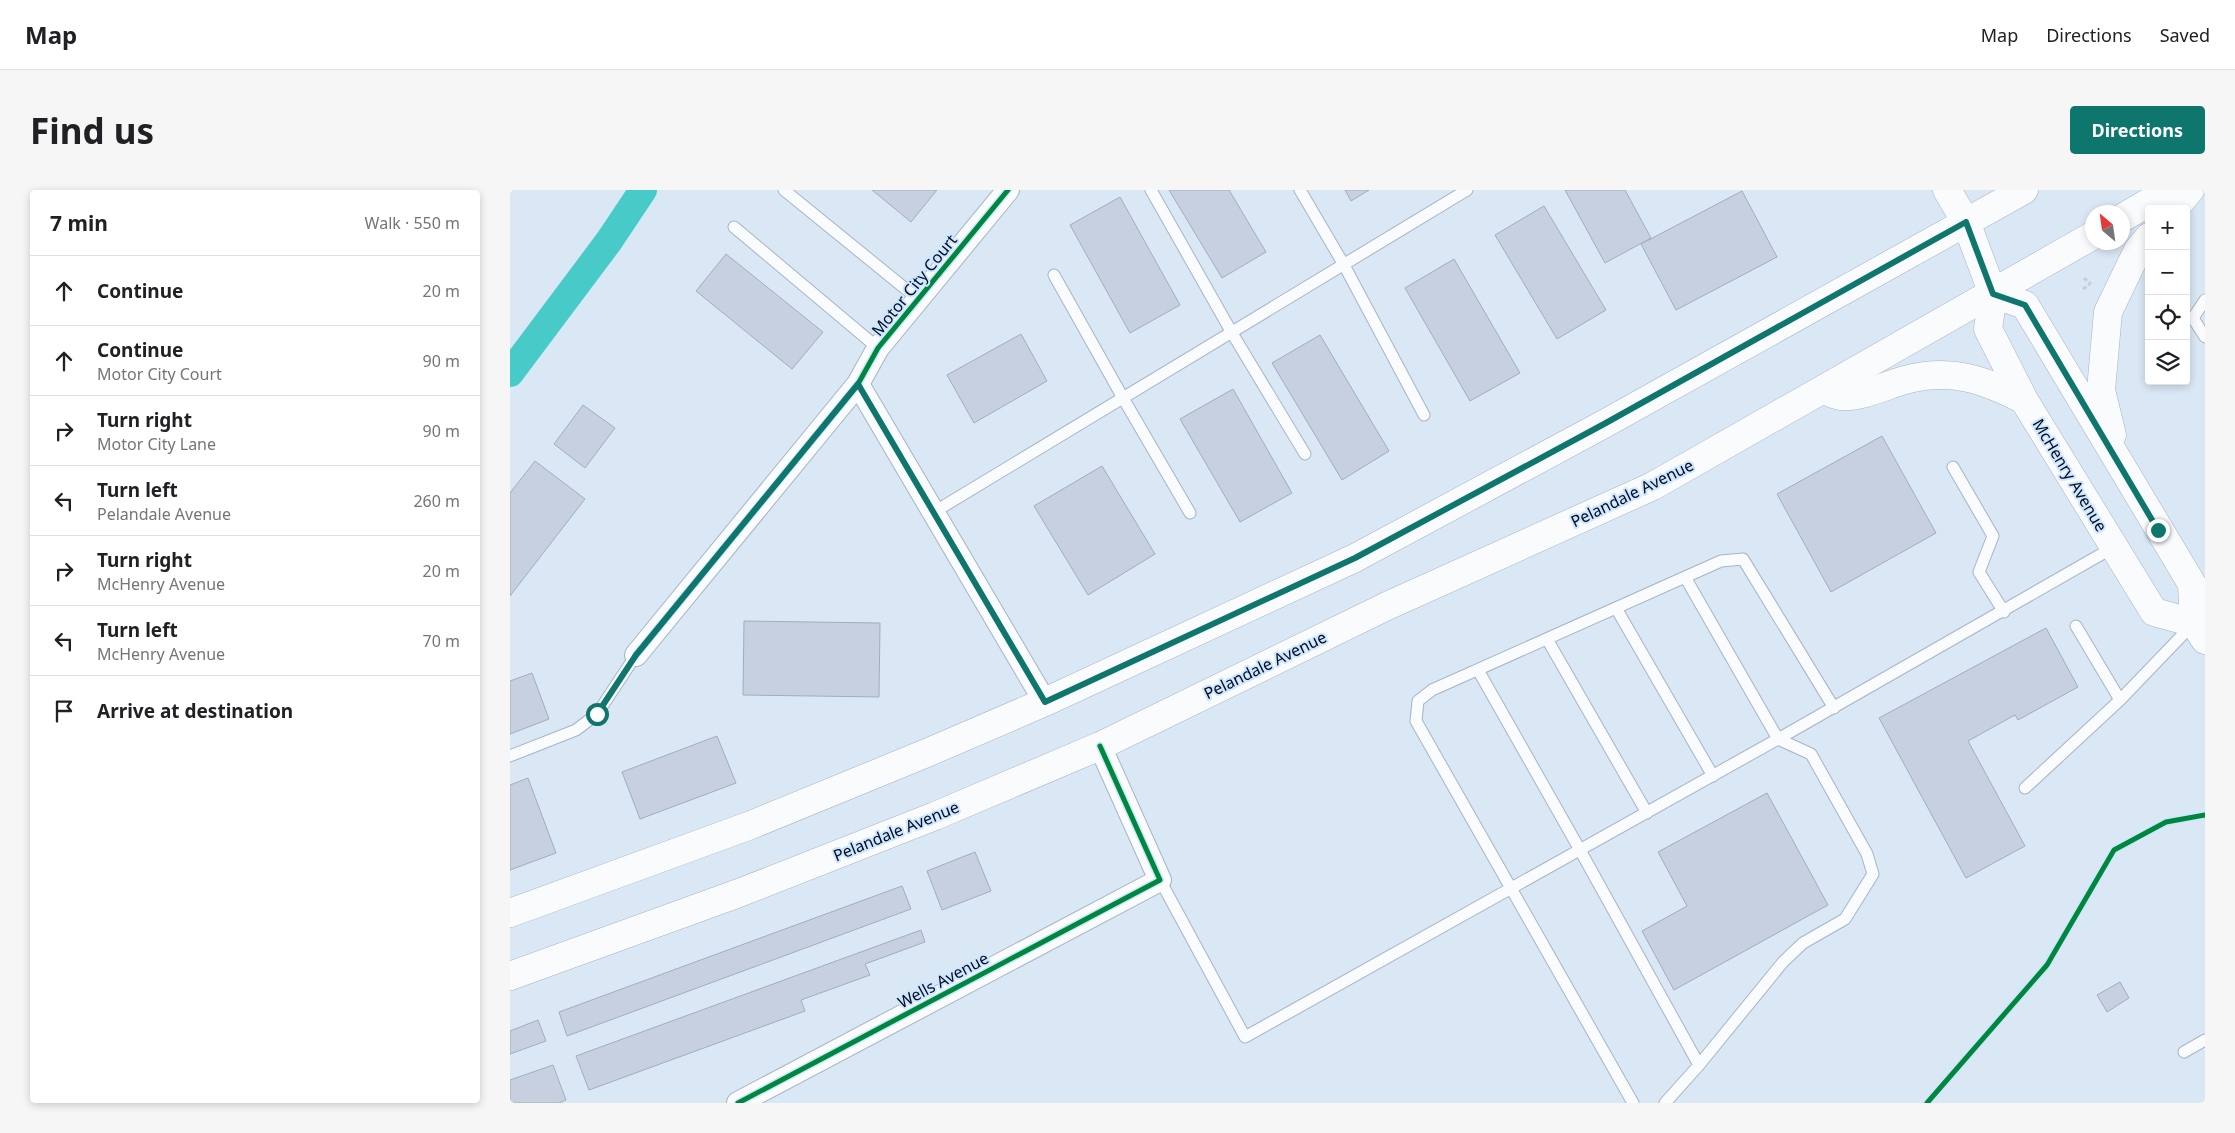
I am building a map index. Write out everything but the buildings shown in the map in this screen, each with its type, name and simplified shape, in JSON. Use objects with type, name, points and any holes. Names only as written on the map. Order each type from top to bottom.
[{"type":"main road","name":"McHenry Avenue","points":[[1946,190],[1966,222],[1993,294],[1988,329],[2024,400],[2154,612],[2200,631]]},
{"type":"main road","points":[[510,913],[751,825],[1045,702],[1355,558],[1621,415],[2024,190]]},
{"type":"main road","points":[[2130,213],[2170,190]]},
{"type":"main road","points":[[2177,205],[2190,190]]},
{"type":"main road","name":"Pelandale Avenue","points":[[510,976],[739,893],[935,816],[1100,746],[1387,606],[1653,486],[2085,240]]},
{"type":"main road","points":[[2120,465],[2101,390],[2108,312],[2138,250],[2145,242]]},
{"type":"main road","points":[[1993,294],[2025,305],[2192,584],[2200,631]]},
{"type":"main road","points":[[1823,390],[1842,396],[1871,391],[1906,379],[1948,374],[1974,378],[1995,385],[2024,400]]},
{"type":"street","name":"Motor City Court","points":[[636,655],[858,384],[878,348],[1008,190]]},
{"type":"street","points":[[858,384],[1045,702]]},
{"type":"street","points":[[1100,746],[1160,880]]},
{"type":"street","name":"Wells Avenue","points":[[738,1103],[1160,880]]},
{"type":"lane","points":[[784,190],[918,299]]},
{"type":"lane","points":[[1151,190],[1232,332],[1305,454]]},
{"type":"lane","points":[[1300,190],[1344,265],[1424,415]]},
{"type":"lane","points":[[934,512],[1468,190]]},
{"type":"lane","points":[[734,227],[878,348]]},
{"type":"lane","points":[[1054,275],[1190,513]]},
{"type":"lane","points":[[2205,300],[2194,318],[2205,337]]},
{"type":"lane","points":[[1953,467],[1992,536],[1980,572],[2004,612]]},
{"type":"lane","points":[[1160,880],[1245,1037],[1834,708],[2114,548]]},
{"type":"lane","points":[[1633,1103],[1416,720],[1418,701],[1432,690],[1684,577],[1721,561],[1743,559],[1834,708]]},
{"type":"lane","points":[[1665,1103],[1699,1065],[1783,962],[1803,943],[1845,919],[1873,874],[1868,854],[1811,754],[1778,739],[1684,577]]},
{"type":"lane","points":[[1616,608],[1713,776]]},
{"type":"lane","points":[[2076,626],[2120,700]]},
{"type":"lane","points":[[2026,788],[2120,700],[2200,631]]},
{"type":"lane","points":[[1547,639],[1647,813]]},
{"type":"lane","points":[[510,756],[576,730],[597,714],[636,655]]},
{"type":"lane","points":[[1478,670],[1699,1065]]},
{"type":"lane","points":[[2184,1052],[2205,1040]]},
{"type":"path","points":[[2083,289],[2092,285],[2084,278]]},
{"type":"waterway","points":[[510,373],[609,241],[643,190]]},
{"type":"cycle path","points":[[636,655],[858,384],[878,348],[1008,190]]},
{"type":"cycle path","points":[[738,1103],[1160,880],[1100,746]]},
{"type":"cycle path","points":[[1927,1103],[2047,965],[2114,850],[2166,822],[2205,815]]},
{"type":"route","points":[[597,714],[636,655],[858,384],[1045,702],[1355,558],[1604,424],[1966,222],[1993,294],[2025,305],[2158,530]]}]
